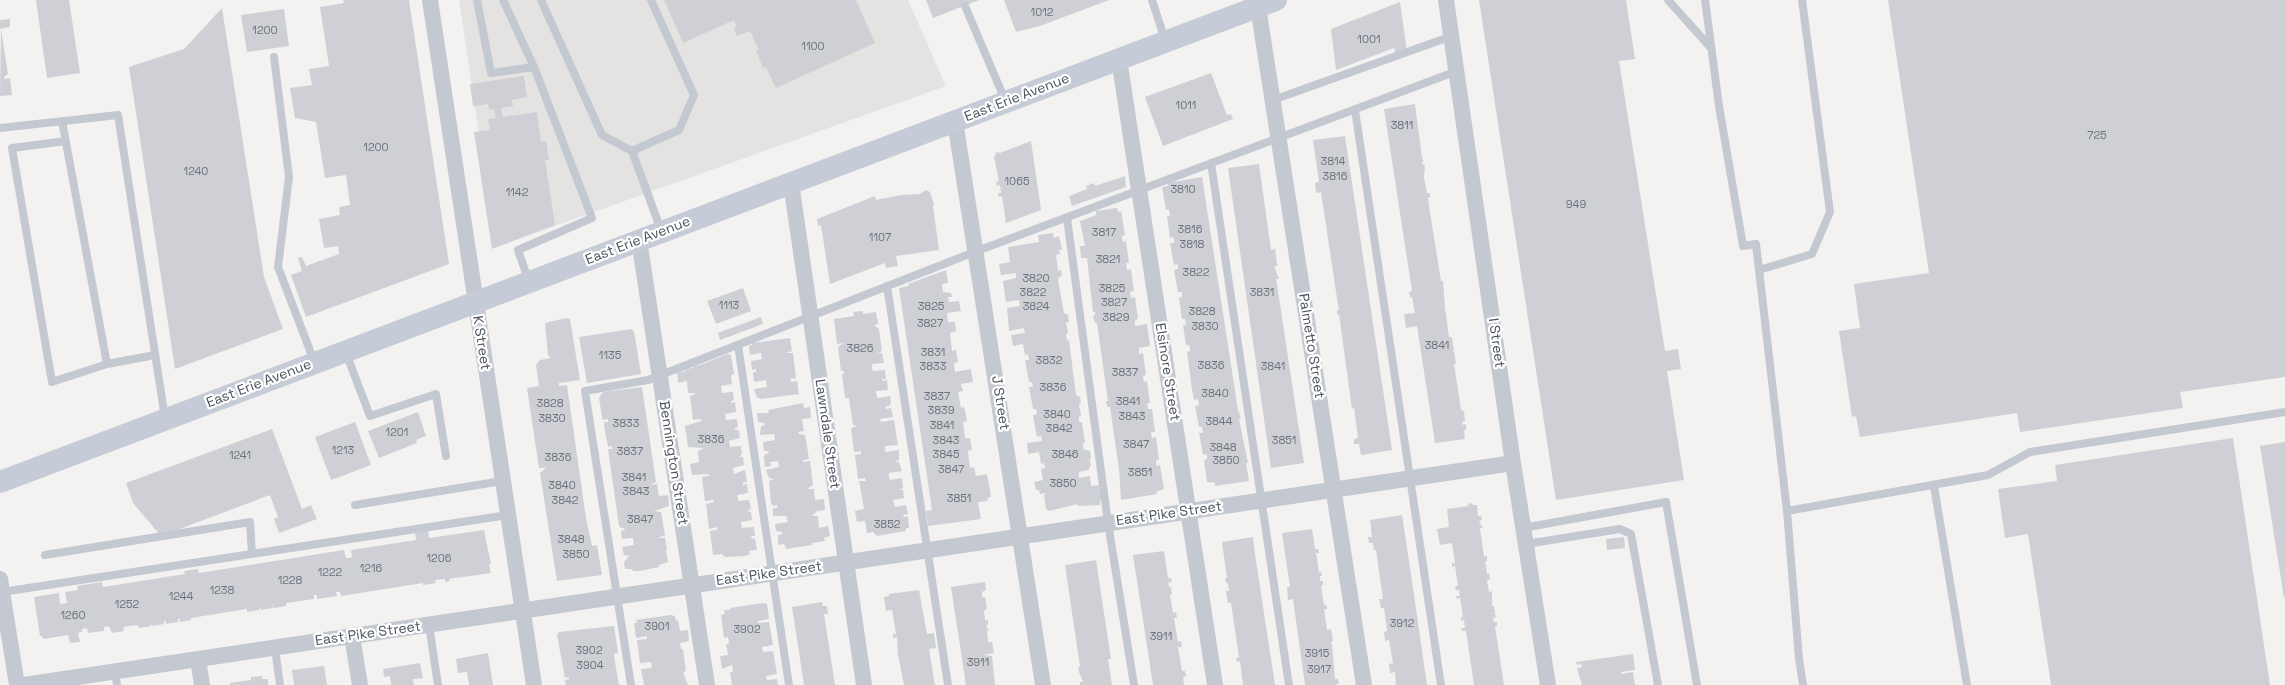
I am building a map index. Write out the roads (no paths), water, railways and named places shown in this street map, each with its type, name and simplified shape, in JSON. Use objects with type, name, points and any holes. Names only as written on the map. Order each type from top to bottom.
[{"type":"main road","name":"East Erie Avenue","points":[[0,482],[1166,42],[1256,4]]},
{"type":"street","name":"K Street","points":[[430,0],[474,302],[534,685]]},
{"type":"street","name":"I Street","points":[[1446,0],[1513,463],[1548,685]]},
{"type":"street","name":"Palmetto Street","points":[[1256,4],[1273,100],[1364,685]]},
{"type":"street","name":"Elsinore Street","points":[[1119,59],[1215,685]]},
{"type":"street","name":"J Street","points":[[955,121],[1022,536],[1043,685]]},
{"type":"street","name":"Lawndale Street","points":[[791,183],[864,685]]},
{"type":"street","name":"Bennington Street","points":[[639,240],[706,685]]},
{"type":"street","name":"East Pike Street","points":[[24,685],[116,678],[198,659],[1513,463]]},
{"type":"street","points":[[1,586],[17,685]]},
{"type":"street","points":[[352,636],[360,685]]},
{"type":"street","points":[[198,659],[202,685]]},
{"type":"lane","points":[[477,0],[491,73],[534,67]]},
{"type":"lane","points":[[503,0],[534,67],[592,218],[518,250],[528,282]]},
{"type":"lane","points":[[541,0],[602,135],[632,151],[662,232]]},
{"type":"lane","points":[[632,151],[679,130],[694,95],[651,0]]},
{"type":"lane","points":[[1152,0],[1166,42]]},
{"type":"lane","points":[[1668,0],[1711,48]]},
{"type":"lane","points":[[1705,0],[1719,106],[1743,246],[1756,244],[1787,512],[1799,659],[1803,685]]},
{"type":"lane","points":[[1759,270],[1812,254],[1830,212],[1802,0]]},
{"type":"lane","points":[[965,6],[1006,102]]},
{"type":"lane","points":[[1273,100],[1452,36]]},
{"type":"lane","points":[[274,57],[289,177],[278,268],[315,363]]},
{"type":"lane","points":[[631,685],[585,391],[648,380],[660,376],[977,251],[1457,71]]},
{"type":"lane","points":[[1355,110],[1441,685]]},
{"type":"lane","points":[[0,128],[118,114],[166,420]]},
{"type":"lane","points":[[62,121],[107,364]]},
{"type":"lane","points":[[66,141],[12,148],[52,382],[107,364],[155,355]]},
{"type":"lane","points":[[1211,163],[1289,685]]},
{"type":"lane","points":[[1067,218],[1108,523],[1134,685]]},
{"type":"lane","points":[[887,286],[948,685]]},
{"type":"lane","points":[[738,345],[790,685]]},
{"type":"lane","points":[[345,352],[370,416],[436,394],[446,456]]},
{"type":"lane","points":[[1787,512],[1988,475],[2030,452],[2285,412]]},
{"type":"lane","points":[[355,505],[502,481]]},
{"type":"lane","points":[[1934,486],[1967,685]]},
{"type":"lane","points":[[1524,536],[1666,502],[1697,685]]},
{"type":"lane","points":[[1,586],[252,554],[508,515]]},
{"type":"lane","points":[[45,555],[250,522],[252,554]]},
{"type":"lane","points":[[1524,536],[1620,529],[1631,534],[1658,685]]},
{"type":"lane","points":[[429,625],[438,685]]},
{"type":"lane","points":[[275,648],[280,685]]}]
